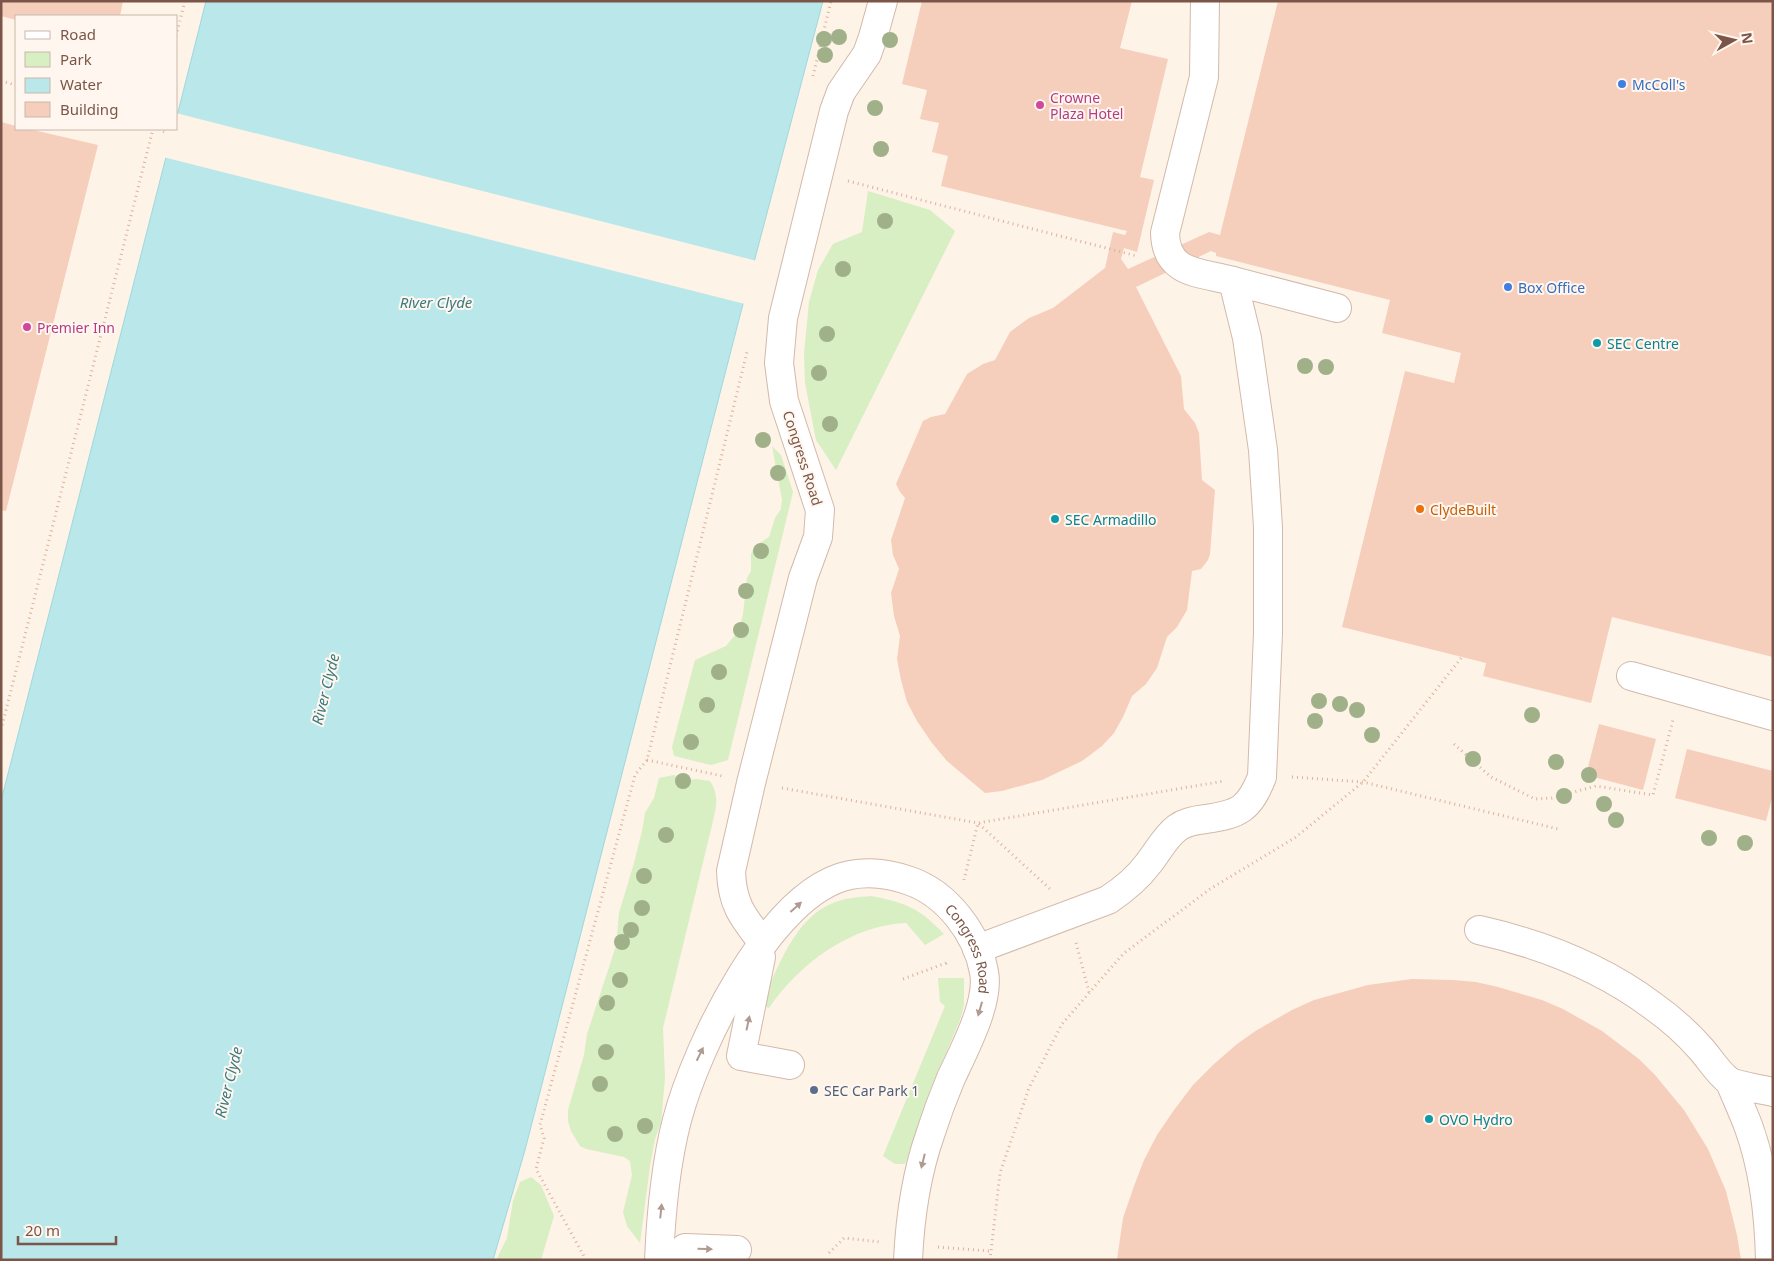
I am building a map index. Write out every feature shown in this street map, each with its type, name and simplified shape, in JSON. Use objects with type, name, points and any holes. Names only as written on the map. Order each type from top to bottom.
[{"type":"street","name":"Congress Road","points":[[763,943],[740,912],[732,884],[732,871],[751,783],[803,578],[818,537],[820,510],[784,401],[779,363],[783,318],[834,111],[841,92],[866,54],[874,37],[883,1]]},
{"type":"street","points":[[1205,1],[1204,77],[1165,232],[1168,252],[1175,264],[1189,270],[1337,308]]},
{"type":"street","points":[[977,949],[1108,900],[1127,887],[1177,828],[1194,820],[1227,816],[1242,809],[1254,796],[1262,777],[1268,633],[1268,527],[1263,450],[1247,338],[1233,281]]},
{"type":"street","points":[[1631,676],[1773,716]]},
{"type":"street","name":"Congress Road","points":[[659,1260],[660,1219],[665,1179],[677,1120],[695,1064],[735,987],[763,943],[789,914],[809,896],[829,883],[848,875],[869,873],[889,874],[912,881],[930,890],[956,914],[965,926],[977,949],[985,973],[984,993],[976,1022],[950,1082],[929,1138],[915,1192],[908,1260]]},
{"type":"street","points":[[1478,930],[1516,939],[1556,952],[1606,976],[1653,1006],[1677,1026],[1699,1047],[1730,1082],[1749,1129],[1763,1179],[1769,1225],[1770,1260]]},
{"type":"street","points":[[763,943],[741,1056],[790,1065]]},
{"type":"street","points":[[1730,1082],[1773,1092]]},
{"type":"street","points":[[684,1260],[685,1248],[737,1250]]},
{"type":"path","points":[[178,28],[185,1]]},
{"type":"path","points":[[1,81],[15,85]]},
{"type":"path","points":[[1,730],[153,130]]},
{"type":"path","points":[[819,173],[1144,258]]},
{"type":"path","points":[[586,1260],[536,1169],[544,1138],[540,1125],[635,775],[646,760],[749,343]]},
{"type":"path","points":[[990,1260],[1000,1173],[1029,1088],[1062,1024],[1123,954],[1210,889],[1296,837],[1363,782],[1462,657]]},
{"type":"path","points":[[1454,744],[1491,777],[1535,800],[1552,798],[1596,786],[1653,795],[1680,690]]},
{"type":"path","points":[[646,760],[751,783],[978,823],[1244,778],[1276,776],[1363,782],[1558,829]]},
{"type":"green space","points":[[868,191],[930,210],[955,231],[836,470],[816,440],[805,383],[804,353],[809,302],[818,270],[833,244],[862,232]]},
{"type":"green space","points":[[772,446],[781,455],[793,492],[728,760],[711,765],[674,756],[672,747],[695,660],[726,646],[739,630],[743,614],[747,578],[751,571],[751,554],[755,546],[769,537],[775,518],[781,509],[782,500]]},
{"type":"green space","points":[[674,775],[685,781],[696,779],[710,781],[715,792],[716,802],[715,813],[663,1028],[665,1078],[661,1123],[655,1139],[650,1166],[640,1243],[627,1226],[623,1212],[632,1175],[630,1161],[624,1157],[580,1146],[571,1131],[568,1121],[568,1110],[584,1055],[587,1034],[616,946],[619,913],[634,863],[645,813],[654,798],[659,778]]},
{"type":"green space","points":[[871,896],[894,901],[912,908],[927,918],[944,934],[925,945],[906,923],[886,925],[866,931],[846,939],[811,962],[795,976],[769,1008],[761,1005],[788,946],[808,920],[819,910],[833,903]]},
{"type":"green space","points":[[938,978],[964,978],[964,1005],[960,1020],[930,1090],[905,1164],[895,1164],[883,1156],[945,1006],[940,1002]]},
{"type":"green space","points":[[531,1177],[541,1185],[554,1216],[541,1260],[496,1260],[507,1238],[513,1201],[520,1182]]},
{"type":"water","name":"River Clyde","points":[[206,1],[823,1],[525,1150],[493,1260],[1,1260],[1,801],[166,157],[174,130],[178,130],[178,112]]},
{"type":"pier","points":[[178,114],[757,261],[745,304],[163,157],[171,130],[178,130]]},
{"type":"building","points":[[1,1],[123,1],[120,15],[15,15],[15,20],[1,16]]},
{"type":"building","name":"SEC Centre","points":[[922,1],[1132,1],[1120,48],[1168,59],[1140,177],[1154,180],[1137,252],[1124,248],[1121,259],[1128,269],[1209,232],[1220,235],[1278,1],[1773,1],[1773,657],[1612,617],[1591,703],[1483,676],[1486,663],[1342,627],[1405,371],[1454,383],[1461,353],[1382,333],[1390,300],[1216,256],[1216,253],[1211,251],[1136,287],[1181,376],[1184,409],[1195,423],[1199,433],[1202,480],[1215,490],[1208,560],[1201,569],[1192,571],[1187,610],[1177,627],[1167,637],[1157,668],[1146,684],[1132,696],[1114,733],[1102,746],[1082,761],[1042,780],[1002,791],[985,793],[947,761],[917,721],[907,702],[897,659],[900,636],[894,616],[891,593],[899,569],[893,555],[891,540],[905,498],[896,484],[923,421],[945,414],[967,374],[983,364],[995,360],[1010,332],[1029,318],[1053,308],[1105,268],[1113,232],[1125,235],[1127,231],[941,186],[948,156],[932,152],[939,123],[920,119],[927,90],[902,84]]},
{"type":"building","name":"Premier Inn","points":[[1,122],[15,126],[15,130],[33,130],[98,145],[6,511],[1,510]]},
{"type":"building","points":[[1599,724],[1656,739],[1643,790],[1586,775]]},
{"type":"building","points":[[1687,749],[1773,771],[1773,794],[1766,821],[1675,798]]},
{"type":"building","name":"OVO Hydro","points":[[1412,979],[1476,982],[1542,1000],[1563,1009],[1602,1031],[1639,1059],[1684,1110],[1708,1149],[1726,1191],[1741,1260],[1117,1260],[1123,1218],[1144,1160],[1157,1135],[1174,1110],[1193,1085],[1214,1064],[1257,1030],[1314,1000],[1368,985]]},
{"type":"place","name":"McColl's","points":[[1622,84]]},
{"type":"place","name":"Crowne Plaza Hotel","points":[[1040,105]]},
{"type":"place","name":"Box Office","points":[[1508,287]]},
{"type":"place","name":"Premier Inn","points":[[27,327]]},
{"type":"place","name":"SEC Centre","points":[[1597,343]]},
{"type":"place","name":"ClydeBuilt","points":[[1420,509]]},
{"type":"place","name":"SEC Armadillo","points":[[1055,519]]},
{"type":"place","name":"SEC Car Park 1","points":[[814,1090]]},
{"type":"place","name":"OVO Hydro","points":[[1429,1119]]}]
